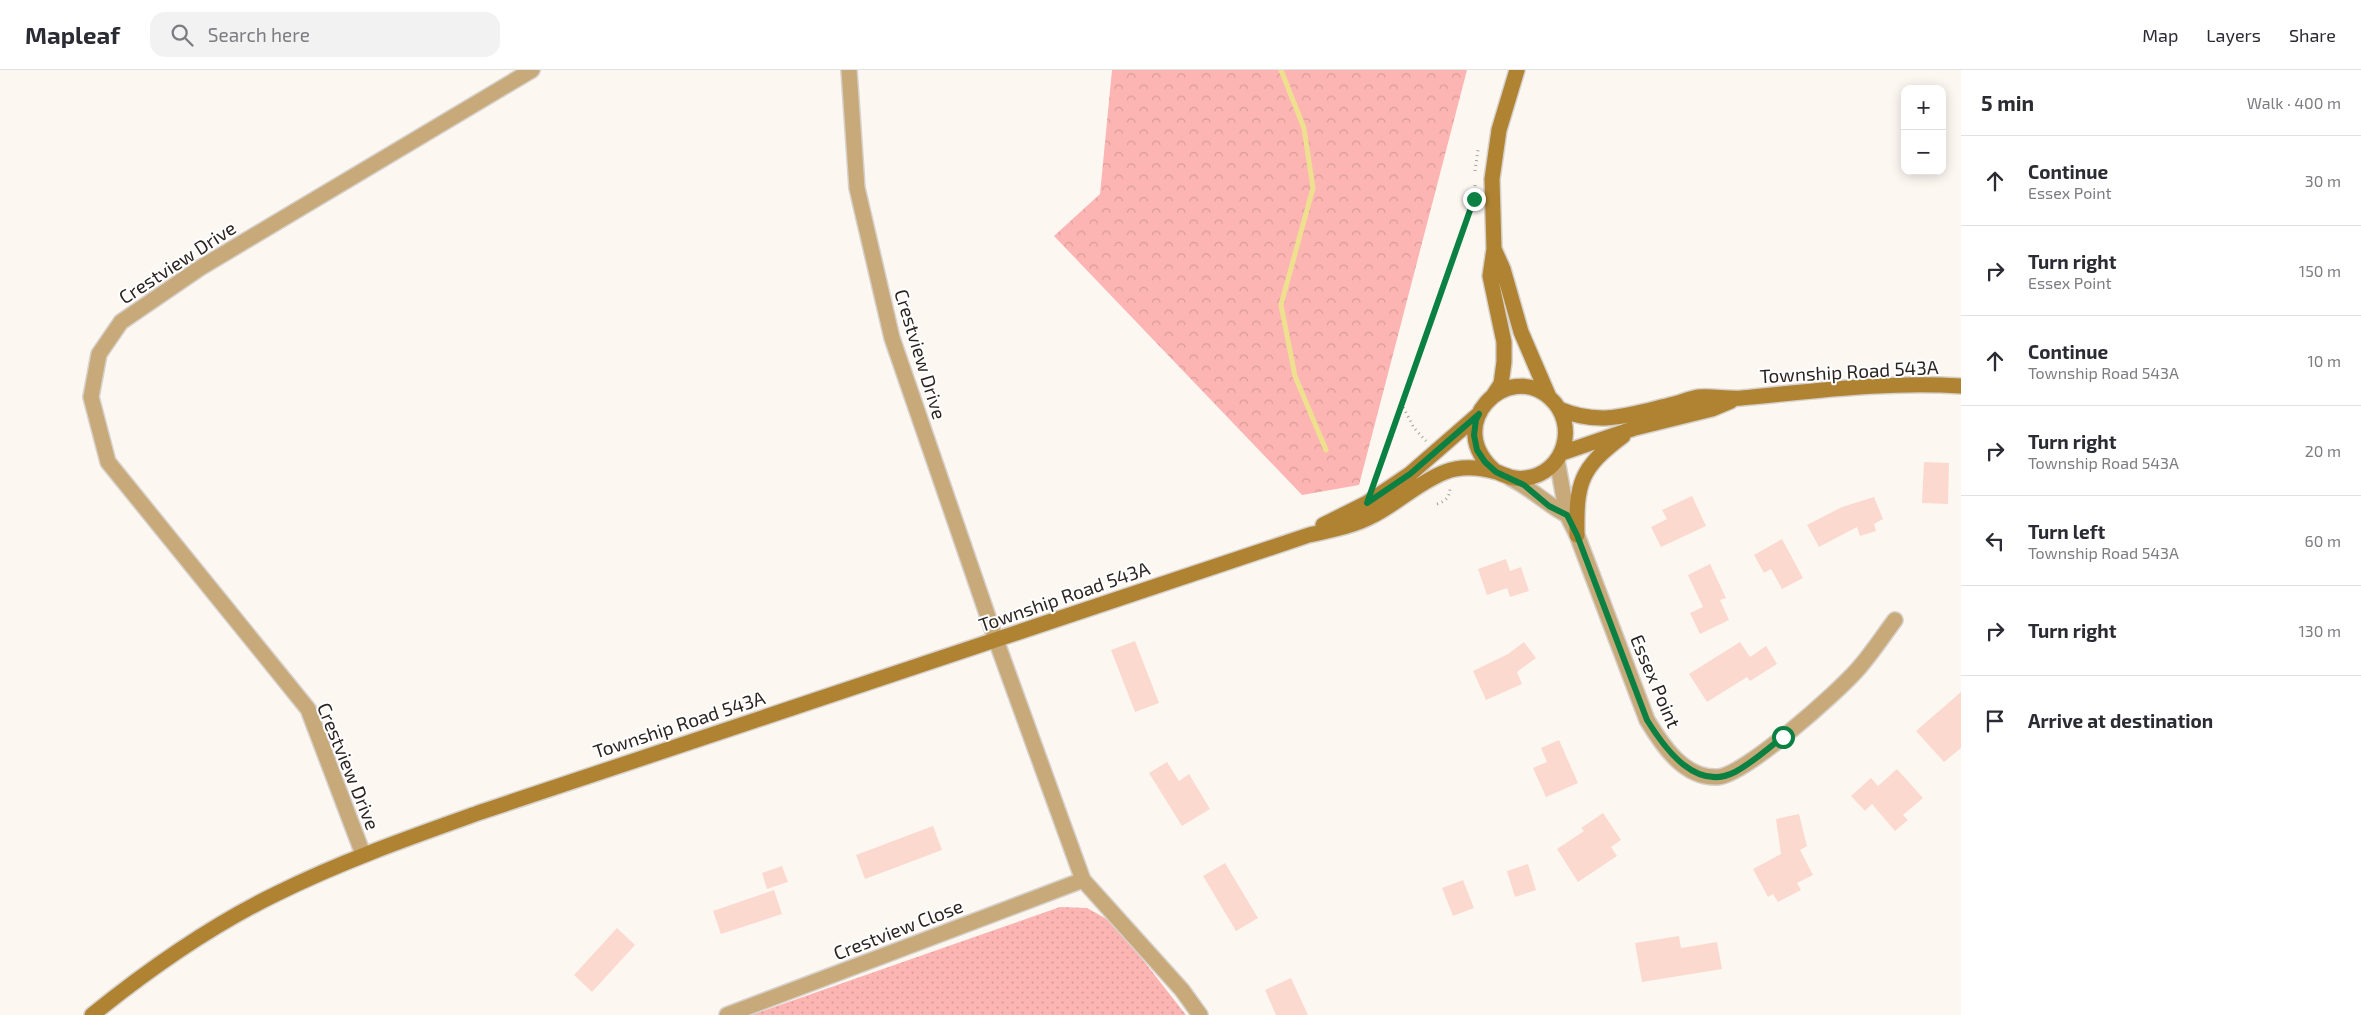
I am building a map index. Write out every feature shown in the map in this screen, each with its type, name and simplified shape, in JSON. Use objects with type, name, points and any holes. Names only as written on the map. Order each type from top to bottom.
[{"type":"main road","points":[[1493,396],[1501,384],[1504,342],[1490,276],[1494,249],[1492,179],[1500,130],[1517,70]]},
{"type":"main road","points":[[1494,249],[1503,269],[1521,332],[1549,397]]},
{"type":"main road","name":"Township Road 543A","points":[[1560,409],[1582,418],[1599,420],[1699,397],[1739,398],[1816,389],[1899,384],[1961,386]]},
{"type":"main road","name":"Township Road 543A","points":[[1503,475],[1485,462],[1477,450],[1474,435],[1476,420],[1482,407],[1493,396],[1506,389],[1521,387],[1536,389],[1549,397],[1560,409],[1565,423],[1566,438],[1559,456]]},
{"type":"main road","name":"Township Road 543A","points":[[92,1015],[131,984],[189,944],[275,894],[363,854],[481,812],[1309,535],[1359,522],[1446,471],[1461,467],[1473,467],[1525,479],[1540,474],[1559,456],[1634,428],[1712,408],[1739,398]]},
{"type":"main road","name":"Township Road 543A","points":[[1309,535],[1328,522],[1367,503],[1410,474],[1479,414]]},
{"type":"main road","points":[[1577,535],[1577,498],[1582,478],[1609,447],[1634,428]]},
{"type":"street","name":"Crestview Drive","points":[[363,854],[308,709],[108,462],[91,397],[99,354],[121,322],[200,268],[532,70]]},
{"type":"street","name":"Crestview Drive","points":[[849,70],[856,188],[892,338],[996,640]]},
{"type":"street","name":"Essex Point","points":[[1559,456],[1567,515],[1577,535],[1647,720],[1663,746],[1688,770],[1718,777],[1734,773],[1783,737],[1858,669],[1895,620]]},
{"type":"street","points":[[1503,475],[1524,485],[1549,506],[1567,515]]},
{"type":"street","points":[[996,640],[1083,880],[1182,990],[1200,1015]]},
{"type":"street","name":"Crestview Close","points":[[727,1015],[1083,880]]},
{"type":"path","points":[[1475,172],[1479,146]]},
{"type":"path","points":[[1367,503],[1474,199],[1475,181]]},
{"type":"path","points":[[1401,402],[1414,428],[1432,446]]},
{"type":"path","points":[[1437,504],[1445,501],[1450,494],[1450,482]]},
{"type":"green space","points":[[1112,70],[1467,70],[1359,485],[1302,495],[1054,236],[1100,194]]},
{"type":"green space","points":[[1060,907],[1087,908],[1114,923],[1186,1015],[751,1015]]},
{"type":"building","points":[[1924,462],[1949,463],[1948,504],[1922,503]]},
{"type":"building","points":[[1692,496],[1706,526],[1661,547],[1651,527],[1667,519],[1662,510]]},
{"type":"building","points":[[1874,497],[1883,519],[1874,524],[1876,531],[1860,536],[1857,527],[1819,547],[1807,525],[1842,507]]},
{"type":"building","points":[[1782,539],[1803,578],[1782,589],[1771,569],[1764,573],[1754,555]]},
{"type":"building","points":[[1506,559],[1510,571],[1521,567],[1529,591],[1510,597],[1507,588],[1487,595],[1478,569]]},
{"type":"building","points":[[1710,564],[1726,598],[1720,600],[1729,620],[1700,634],[1690,613],[1703,607],[1688,575]]},
{"type":"building","points":[[1135,641],[1159,703],[1135,712],[1111,650]]},
{"type":"building","points":[[1524,642],[1536,658],[1517,672],[1522,684],[1486,700],[1473,671],[1508,654]]},
{"type":"building","points":[[1740,642],[1750,657],[1766,646],[1777,664],[1750,681],[1747,677],[1707,702],[1689,674]]},
{"type":"building","points":[[1961,692],[1961,748],[1944,762],[1916,731]]},
{"type":"building","points":[[1559,740],[1578,783],[1546,797],[1533,768],[1547,762],[1541,748]]},
{"type":"building","points":[[1167,762],[1179,781],[1189,774],[1210,809],[1182,826],[1149,773]]},
{"type":"building","points":[[1897,769],[1923,798],[1903,815],[1908,820],[1895,831],[1872,804],[1865,811],[1851,796],[1871,778],[1878,786]]},
{"type":"building","points":[[1603,813],[1621,840],[1611,847],[1617,856],[1578,882],[1557,849],[1584,831],[1581,828]]},
{"type":"building","points":[[1799,814],[1807,846],[1800,850],[1813,875],[1797,883],[1801,890],[1778,902],[1773,894],[1768,897],[1753,869],[1781,854],[1776,819]]},
{"type":"building","points":[[933,826],[942,850],[865,879],[856,855]]},
{"type":"building","points":[[1225,863],[1258,918],[1236,931],[1203,876]]},
{"type":"building","points":[[1528,864],[1536,890],[1515,897],[1507,871]]},
{"type":"building","points":[[782,866],[788,882],[767,889],[762,873]]},
{"type":"building","points":[[1463,880],[1474,908],[1453,916],[1442,888]]},
{"type":"building","points":[[774,890],[782,914],[721,934],[713,911]]},
{"type":"building","points":[[617,928],[635,945],[592,992],[574,975]]},
{"type":"building","points":[[1679,936],[1681,948],[1717,942],[1722,969],[1642,982],[1635,943]]},
{"type":"building","points":[[1291,978],[1308,1015],[1276,1015],[1265,990]]},
{"type":"waterway","points":[[1281,70],[1304,128],[1313,188],[1281,305],[1295,376],[1326,450]]},
{"type":"route","points":[[1474,199],[1367,503],[1410,474],[1479,414],[1476,420],[1474,435],[1477,450],[1485,462],[1496,472],[1524,485],[1549,506],[1567,515],[1577,535],[1636,695],[1647,720],[1663,746],[1688,770],[1718,777],[1734,773],[1783,737]]}]
